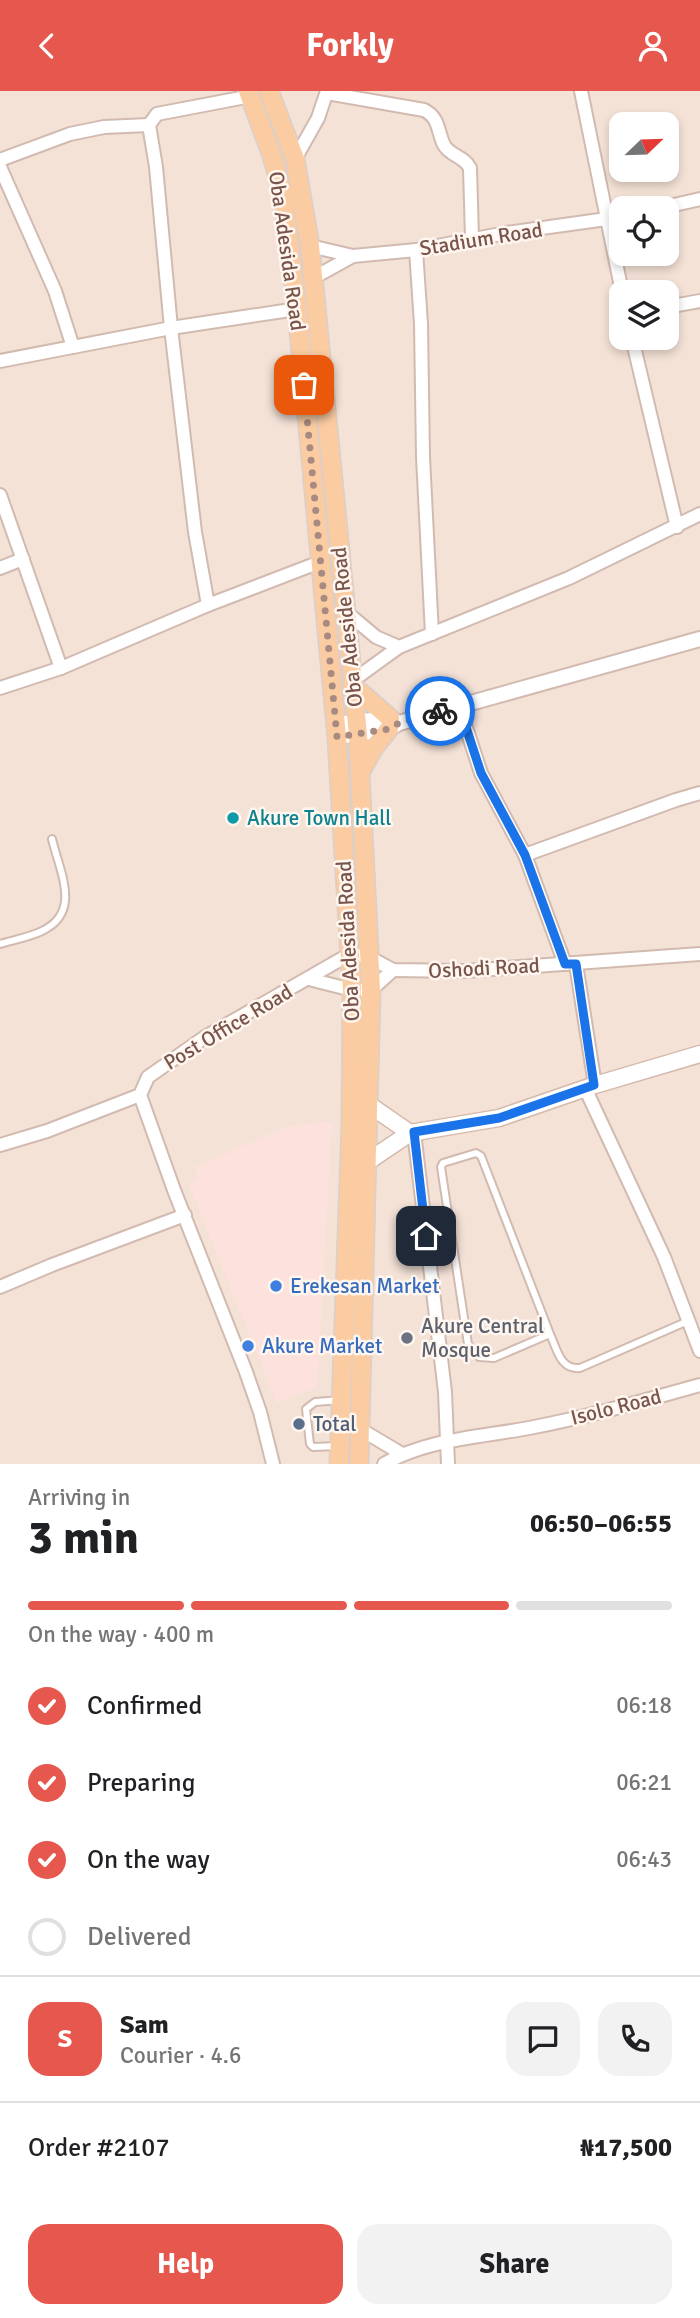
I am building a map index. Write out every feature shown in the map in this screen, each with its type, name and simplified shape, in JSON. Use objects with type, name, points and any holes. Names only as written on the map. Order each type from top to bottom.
[{"type":"main road","name":"Oba Adeside Road","points":[[269,91],[295,159],[310,246],[360,773],[371,990],[359,1464]]},
{"type":"main road","name":"Oba Adesida Road","points":[[250,94],[283,195],[298,309],[336,731],[352,990],[351,1127],[339,1455]]},
{"type":"main road","points":[[352,683],[393,723],[373,749],[360,773]]},
{"type":"main road","points":[[367,1162],[412,1133],[499,1118],[700,1054]]},
{"type":"main road","points":[[368,1104],[412,1133]]},
{"type":"street","points":[[581,91],[596,171],[609,203]]},
{"type":"street","points":[[295,159],[318,118],[327,92],[424,110],[433,117],[444,144],[451,152],[465,160],[470,168],[472,240]]},
{"type":"street","points":[[208,605],[195,532],[149,125],[157,114],[250,94]]},
{"type":"street","points":[[73,347],[55,292],[1,168],[77,132],[104,127],[149,125]]},
{"type":"street","points":[[679,204],[700,199]]},
{"type":"street","name":"Stadium Road","points":[[353,256],[416,250],[609,219]]},
{"type":"street","points":[[310,246],[353,256]]},
{"type":"street","points":[[416,250],[432,634]]},
{"type":"street","points":[[313,278],[353,256]]},
{"type":"street","points":[[679,305],[700,301]]},
{"type":"street","points":[[0,361],[171,328],[298,309]]},
{"type":"street","points":[[635,350],[677,527]]},
{"type":"street","points":[[0,495],[61,668]]},
{"type":"street","points":[[352,683],[399,647],[569,578],[700,514]]},
{"type":"street","points":[[0,568],[23,559]]},
{"type":"street","points":[[0,688],[61,668],[208,605],[320,562]]},
{"type":"street","points":[[345,611],[376,637],[399,647]]},
{"type":"street","points":[[336,731],[393,723],[700,639]]},
{"type":"street","points":[[459,706],[481,773],[525,855],[570,964],[590,1087],[700,1351]]},
{"type":"street","points":[[525,855],[700,793]]},
{"type":"street","points":[[309,979],[352,990],[371,990],[393,970],[369,957],[350,954]]},
{"type":"street","name":"Post Office Road","points":[[140,1095],[148,1077],[170,1060],[260,1004],[350,954]]},
{"type":"street","name":"Oshodi Road","points":[[393,970],[465,971],[700,954]]},
{"type":"street","points":[[0,1145],[47,1131],[140,1095],[246,1372],[260,1412],[273,1464]]},
{"type":"street","points":[[412,1133],[445,1392],[449,1464]]},
{"type":"street","points":[[0,1287],[185,1215]]},
{"type":"street","name":"Isolo Road","points":[[384,1464],[402,1454],[447,1442],[531,1427],[700,1385]]},
{"type":"street","points":[[360,1429],[402,1454]]},
{"type":"lane","points":[[0,944],[42,932],[61,918],[67,902],[52,839]]},
{"type":"lane","points":[[550,1335],[494,1358],[478,1357],[468,1345],[441,1167],[443,1163],[476,1153],[481,1156],[563,1363],[574,1369],[689,1320]]},
{"type":"lane","points":[[339,1455],[310,1444],[306,1409],[314,1402],[341,1399]]},
{"type":"shaded area","points":[[0,91],[700,91],[700,1464],[0,1464]]},
{"type":"shaded area","name":"Erekesan Market","points":[[332,1122],[317,1387],[277,1403],[189,1184],[197,1180],[196,1167],[279,1130],[302,1124]]},
{"type":"way so far","points":[[304,385],[337,737],[389,729],[399,723],[440,711]]},
{"type":"place","name":"Akure Town Hall","points":[[233,818]]},
{"type":"place","name":"Erekesan Market","points":[[276,1286]]},
{"type":"place","name":"Akure Central Mosque","points":[[407,1338]]},
{"type":"place","name":"Akure Market","points":[[248,1346]]},
{"type":"place","name":"Total","points":[[299,1424]]},
{"type":"route","points":[[426,1236],[414,1132],[499,1118],[594,1085],[576,964],[565,964],[525,855],[481,773],[459,706],[440,711]]}]
